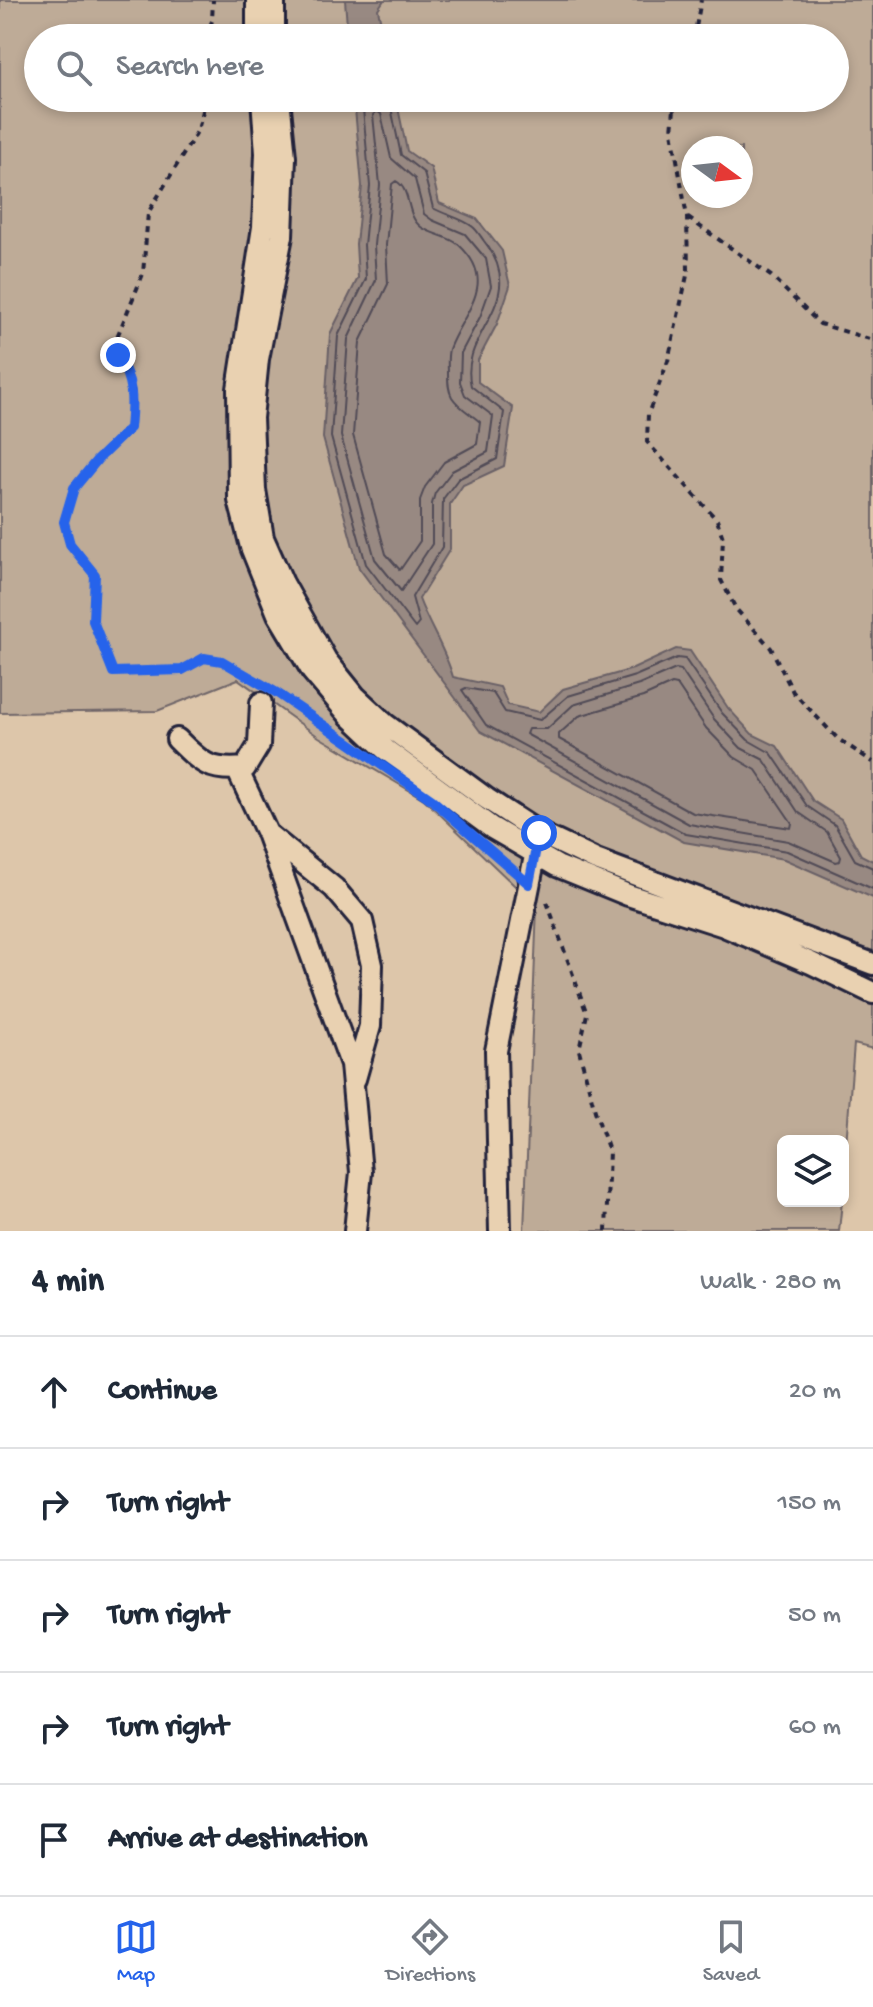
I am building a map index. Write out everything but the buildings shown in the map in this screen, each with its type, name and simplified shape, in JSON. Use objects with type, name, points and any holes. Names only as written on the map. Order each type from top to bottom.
[{"type":"street","points":[[257,0],[257,24]]},
{"type":"street","points":[[274,0],[274,24]]},
{"type":"street","points":[[263,112],[266,153],[263,227],[238,389],[239,500],[251,547],[285,626],[312,671],[350,716],[386,750],[468,811],[537,843],[596,860],[873,964]]},
{"type":"street","points":[[280,112],[285,157],[282,236],[258,359],[252,418],[255,490],[263,538],[283,583],[326,660],[355,696],[398,733],[487,799],[537,843],[557,866],[628,895],[724,926],[873,993]]},
{"type":"street","points":[[177,739],[200,762],[227,770],[245,768],[259,745],[267,694]]},
{"type":"street","points":[[237,769],[267,833],[351,1064],[361,1172],[355,1231]]},
{"type":"street","points":[[267,833],[334,888],[362,921],[372,965],[370,1026],[354,1083]]},
{"type":"street","points":[[500,1231],[496,1051],[537,843]]},
{"type":"path","points":[[211,24],[213,0]]},
{"type":"path","points":[[697,24],[701,0]]},
{"type":"path","points":[[203,112],[198,130],[148,213],[143,274],[117,337],[118,355],[133,392],[130,428],[74,488],[64,522],[70,544],[95,575],[93,621],[113,672],[182,670],[204,658],[222,661],[267,694],[337,733]]},
{"type":"path","points":[[674,112],[672,131],[687,217],[688,271],[668,361],[648,414],[647,442],[717,520],[723,538],[721,580],[736,609],[771,648],[793,692],[838,739],[873,762]]},
{"type":"path","points":[[687,217],[771,276],[820,324],[873,340]]},
{"type":"path","points":[[496,856],[545,895],[587,1014],[579,1050],[609,1151],[606,1231]]},
{"type":"shaded area","points":[[0,0],[873,0],[873,1049],[854,1044],[847,1135],[777,1135],[777,1207],[841,1207],[839,1231],[524,1231],[537,907],[424,799],[319,737],[238,679],[157,711],[0,713]]},
{"type":"water","points":[[345,0],[384,0],[378,9],[381,24],[347,24]]},
{"type":"water","points":[[355,112],[399,112],[407,151],[431,168],[439,203],[477,219],[502,251],[510,286],[497,324],[478,360],[478,382],[513,408],[504,466],[463,485],[450,504],[450,549],[419,599],[453,677],[500,687],[508,705],[539,712],[563,689],[633,669],[676,649],[690,651],[728,708],[752,734],[777,746],[813,801],[841,819],[861,855],[873,861],[873,898],[784,859],[684,842],[480,731],[359,568],[323,438],[330,334],[358,278],[356,244],[362,186]]},
{"type":"route","points":[[118,355],[133,392],[130,428],[74,488],[64,522],[70,544],[95,575],[93,621],[113,672],[182,670],[204,658],[222,661],[277,693],[431,799],[529,884],[539,833]]}]
